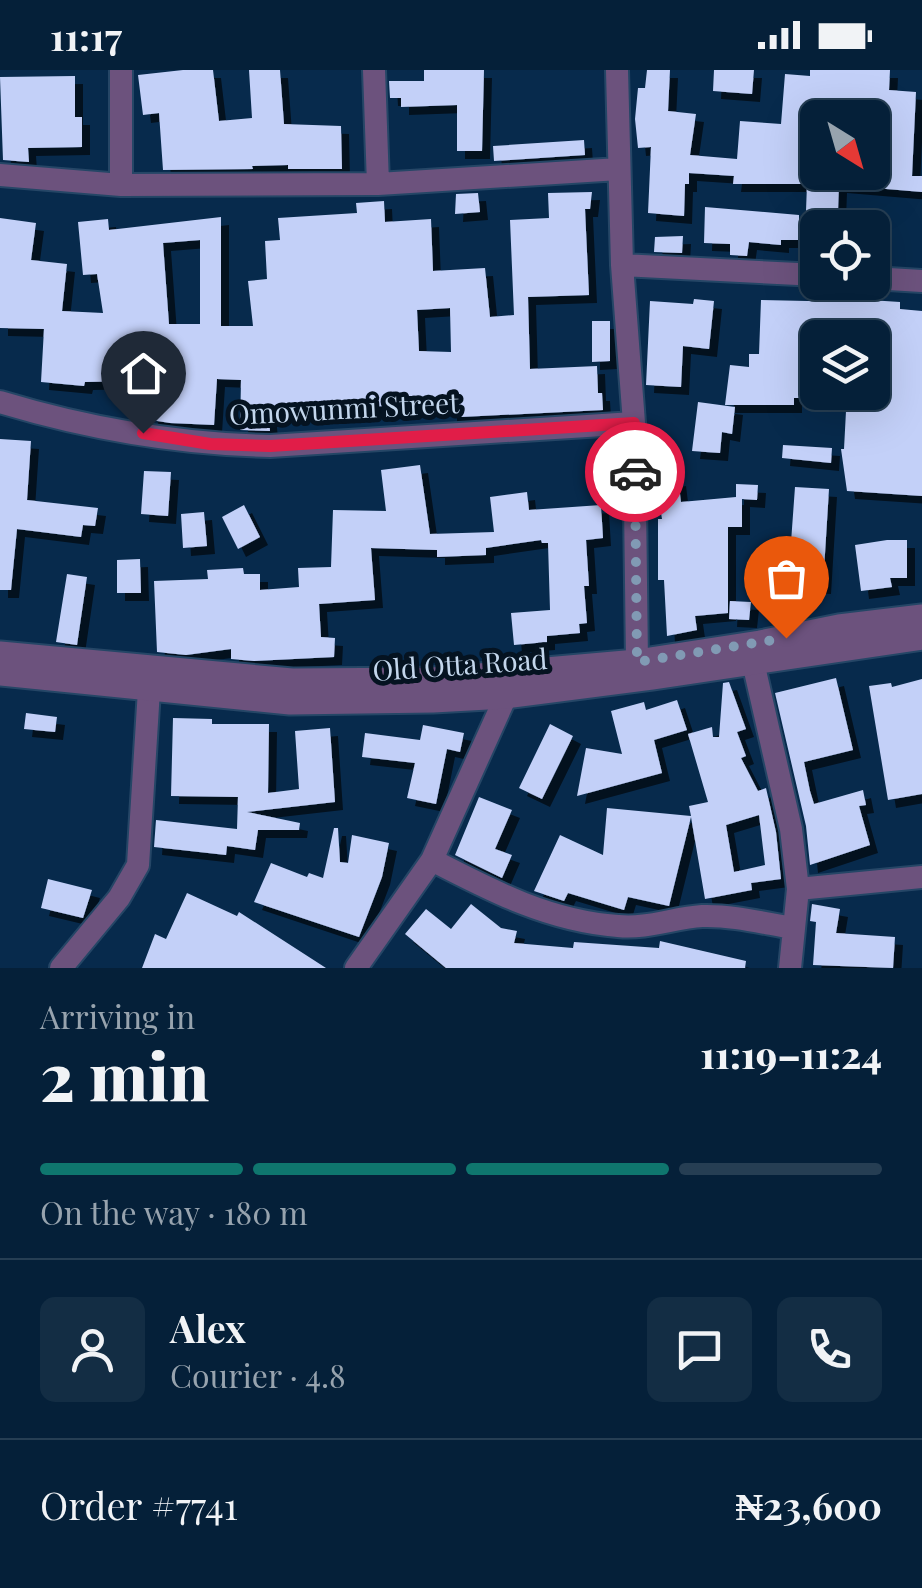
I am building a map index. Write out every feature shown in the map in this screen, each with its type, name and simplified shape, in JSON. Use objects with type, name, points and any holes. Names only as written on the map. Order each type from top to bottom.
[{"type":"street","points":[[121,70],[121,185]]},
{"type":"street","points":[[374,70],[378,184]]},
{"type":"street","points":[[618,70],[622,265],[634,423],[637,662]]},
{"type":"street","points":[[0,175],[121,185],[378,184],[619,169]]},
{"type":"street","points":[[622,265],[800,275]]},
{"type":"street","points":[[890,279],[922,281]]},
{"type":"street","name":"Omowunmi Street","points":[[0,402],[43,415],[210,444],[270,446],[634,423]]},
{"type":"street","name":"Old Otta Road","points":[[0,654],[292,681],[433,680],[637,662],[922,617]]},
{"type":"street","name":"Old Otta Road","points":[[0,674],[290,702],[506,696],[922,637]]},
{"type":"street","points":[[753,662],[791,829],[798,889],[790,968]]},
{"type":"street","points":[[60,968],[119,898],[138,865],[149,690]]},
{"type":"street","points":[[356,968],[432,860],[506,696]]},
{"type":"street","points":[[432,860],[537,911],[589,922],[646,926],[699,916],[722,916],[793,928]]},
{"type":"street","points":[[798,889],[922,877]]},
{"type":"building","points":[[213,70],[219,121],[252,118],[249,70],[280,70],[284,124],[341,126],[342,169],[288,169],[288,165],[163,170],[159,113],[143,115],[138,75]]},
{"type":"building","points":[[424,70],[484,70],[482,151],[457,151],[457,105],[401,107],[401,98],[390,98],[389,81],[424,81]]},
{"type":"building","points":[[647,70],[670,70],[668,111],[696,114],[690,155],[737,159],[740,121],[781,124],[785,74],[810,76],[810,70],[890,70],[889,90],[916,92],[912,176],[922,176],[922,192],[890,189],[890,100],[800,100],[800,184],[733,184],[734,176],[689,173],[684,216],[648,213],[651,147],[638,148],[638,88],[645,88]]},
{"type":"building","points":[[714,70],[754,70],[752,94],[713,91]]},
{"type":"building","points":[[75,76],[75,117],[82,117],[82,147],[28,148],[29,162],[3,160],[0,77]]},
{"type":"building","points":[[584,140],[585,155],[494,161],[493,146]]},
{"type":"building","points":[[807,190],[839,190],[838,210],[806,210]]},
{"type":"building","points":[[592,192],[590,209],[585,209],[589,295],[528,297],[530,369],[597,366],[603,410],[461,417],[449,414],[449,407],[407,404],[323,411],[321,405],[268,408],[270,431],[240,430],[241,380],[217,379],[214,425],[170,423],[151,420],[142,381],[85,382],[84,386],[41,382],[44,329],[0,328],[0,218],[36,223],[31,260],[67,264],[62,311],[103,313],[97,274],[83,275],[78,222],[108,219],[109,230],[221,217],[221,326],[253,326],[248,281],[267,279],[265,241],[280,240],[278,218],[357,213],[356,203],[384,201],[385,222],[431,219],[433,271],[485,268],[490,317],[514,315],[510,220],[549,218],[548,193]],"holes":[[[200,240],[200,324],[169,324],[163,243]],[[450,308],[451,352],[419,351],[417,310]]]},
{"type":"building","points":[[478,193],[480,212],[455,214],[456,194]]},
{"type":"building","points":[[705,207],[799,215],[799,240],[781,240],[781,245],[749,242],[747,256],[730,255],[730,244],[704,243]]},
{"type":"building","points":[[683,236],[682,253],[654,252],[655,237]]},
{"type":"building","points":[[694,299],[714,301],[709,349],[683,346],[681,387],[646,385],[650,301],[693,304]]},
{"type":"building","points":[[761,300],[900,302],[900,309],[922,311],[922,496],[847,491],[841,449],[846,410],[890,410],[890,320],[800,320],[800,398],[794,398],[794,405],[725,405],[730,365],[749,367],[749,354],[759,354]]},
{"type":"building","points":[[592,321],[610,321],[610,361],[592,362]]},
{"type":"building","points":[[698,402],[735,407],[732,434],[722,432],[720,453],[692,451]]},
{"type":"building","points":[[0,439],[31,441],[27,500],[98,508],[95,526],[83,525],[81,537],[17,529],[11,590],[0,590]]},
{"type":"building","points":[[783,445],[832,448],[831,463],[782,458]]},
{"type":"building","points":[[420,465],[430,534],[494,532],[490,497],[527,492],[529,510],[601,505],[603,538],[586,540],[587,623],[579,624],[580,633],[514,645],[511,613],[550,610],[548,543],[541,540],[486,548],[486,555],[437,557],[437,550],[371,548],[375,600],[319,604],[321,637],[335,638],[334,657],[254,661],[231,659],[231,649],[186,655],[157,652],[154,581],[208,579],[207,570],[243,568],[244,574],[260,574],[260,590],[299,587],[298,568],[331,567],[333,510],[386,511],[381,470]]},
{"type":"building","points":[[144,471],[171,472],[168,516],[141,514]]},
{"type":"building","points":[[678,478],[681,502],[736,497],[736,484],[758,485],[757,500],[742,499],[742,527],[728,527],[728,613],[695,616],[697,630],[667,636],[664,580],[658,580],[658,519],[662,519],[656,482]]},
{"type":"building","points":[[795,487],[829,489],[823,586],[788,584]]},
{"type":"building","points":[[244,505],[260,537],[238,549],[222,517]]},
{"type":"building","points":[[204,512],[207,546],[183,548],[181,514]]},
{"type":"building","points":[[907,540],[907,578],[890,578],[892,587],[861,591],[855,545]]},
{"type":"building","points":[[140,559],[141,593],[117,593],[117,560]]},
{"type":"building","points":[[67,574],[87,577],[77,645],[56,642]]},
{"type":"building","points":[[730,601],[751,602],[749,620],[729,619]]},
{"type":"building","points":[[836,678],[853,750],[804,762],[814,804],[863,790],[866,805],[859,806],[870,845],[810,865],[806,826],[775,693]]},
{"type":"building","points":[[922,679],[922,794],[888,800],[869,686],[891,683],[892,687]]},
{"type":"building","points":[[729,682],[746,729],[737,732],[746,756],[741,758],[758,791],[766,788],[781,879],[751,883],[752,890],[705,899],[691,817],[669,906],[628,897],[624,910],[568,893],[564,901],[534,891],[560,835],[603,855],[607,808],[691,816],[689,806],[708,802],[688,734],[712,727],[713,737],[719,737],[723,683]],"holes":[[[759,815],[765,865],[734,872],[726,825]]]},
{"type":"building","points":[[677,700],[687,730],[654,740],[662,773],[577,796],[586,748],[622,754],[611,711],[644,702],[646,710]]},
{"type":"building","points":[[26,713],[57,717],[55,732],[24,729]]},
{"type":"building","points":[[173,718],[212,719],[212,724],[269,724],[268,793],[299,789],[295,731],[330,728],[335,802],[247,812],[300,823],[299,830],[258,830],[255,850],[227,846],[226,855],[154,847],[156,820],[237,829],[238,797],[171,796]]},
{"type":"building","points":[[550,724],[573,736],[542,799],[519,788]]},
{"type":"building","points":[[423,725],[464,733],[460,752],[447,749],[436,804],[407,798],[415,763],[362,757],[365,733],[420,740]]},
{"type":"building","points":[[479,797],[512,810],[495,849],[512,855],[502,878],[455,855]]},
{"type":"building","points":[[334,828],[338,828],[340,862],[348,863],[352,835],[389,843],[382,877],[359,937],[254,902],[271,863],[307,877],[309,873],[323,878]]},
{"type":"building","points":[[48,879],[92,890],[83,918],[41,908]]},
{"type":"building","points":[[187,893],[237,916],[239,912],[326,968],[142,968],[155,934],[166,939]]},
{"type":"building","points":[[471,904],[501,928],[517,931],[514,943],[573,948],[574,942],[659,948],[660,941],[746,961],[745,968],[446,968],[405,934],[426,909],[451,929]]},
{"type":"building","points":[[812,904],[840,909],[836,933],[895,937],[893,968],[813,965],[816,922],[810,921]]},
{"type":"way so far","points":[[635,472],[637,662],[786,638]]},
{"type":"route","points":[[143,433],[210,444],[270,446],[634,423],[635,472]]}]
